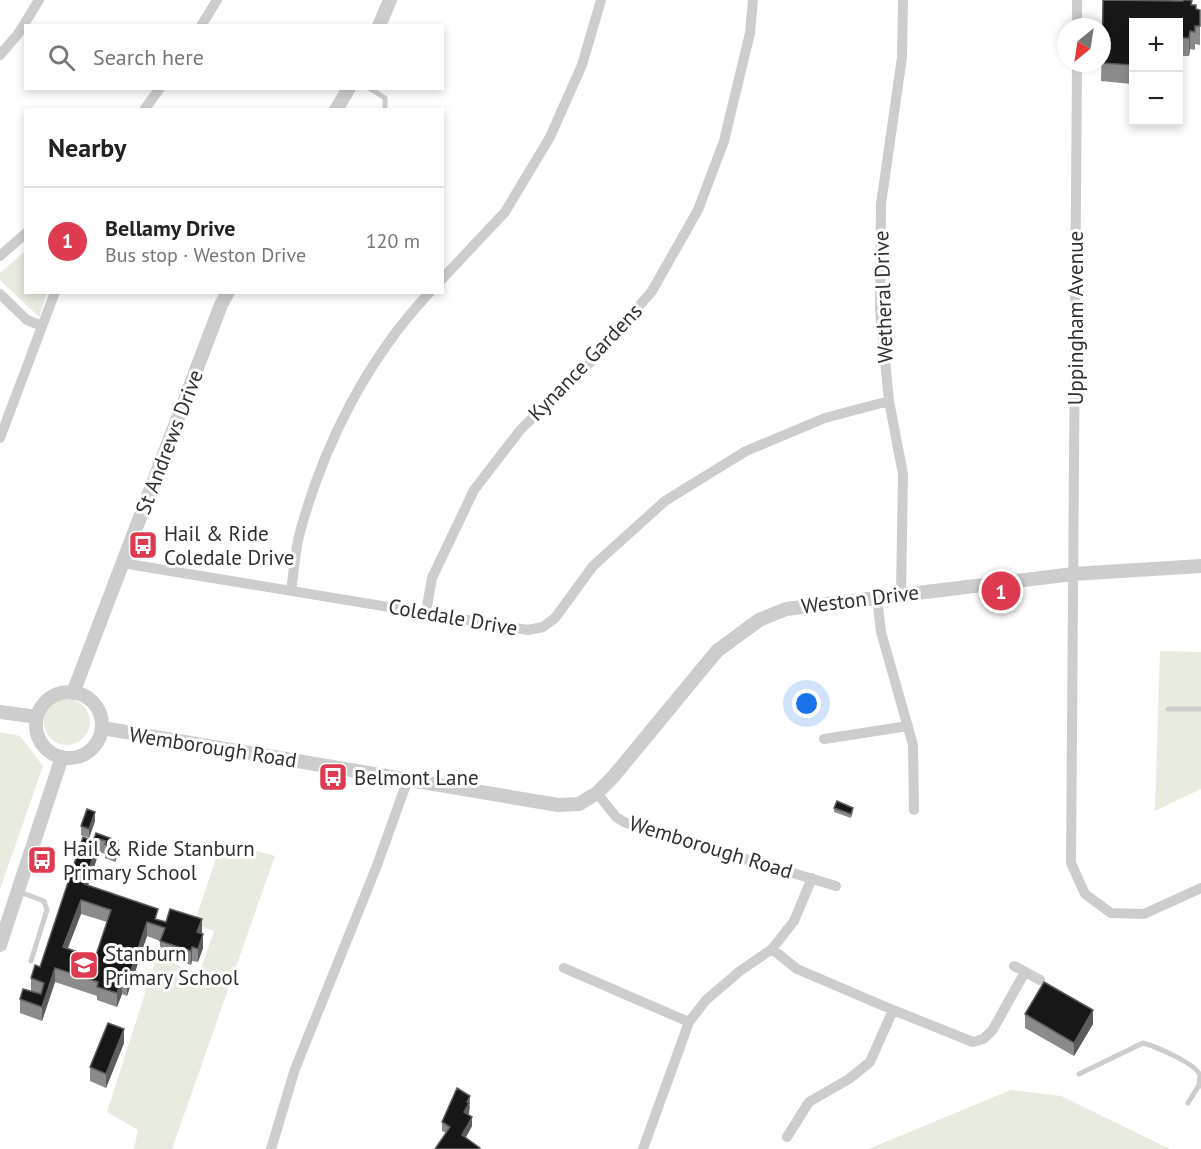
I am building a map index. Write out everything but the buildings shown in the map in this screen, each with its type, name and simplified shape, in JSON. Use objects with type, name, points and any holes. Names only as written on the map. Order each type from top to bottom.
[{"type":"street","points":[[24,24],[39,0]]},
{"type":"street","points":[[202,24],[217,0]]},
{"type":"street","points":[[380,24],[390,0]]},
{"type":"street","points":[[444,277],[505,212],[550,137],[582,65],[601,0]]},
{"type":"street","name":"Kynance Gardens","points":[[426,612],[432,578],[474,490],[521,429],[592,361],[652,291],[698,210],[724,141],[750,33],[753,0]]},
{"type":"street","name":"Wetheral Drive","points":[[901,594],[903,474],[889,401],[880,310],[881,204],[902,57],[903,0]]},
{"type":"street","points":[[1077,0],[1077,18]]},
{"type":"street","points":[[0,55],[24,24]]},
{"type":"street","name":"Uppingham Avenue","points":[[1077,72],[1071,863],[1085,894],[1111,913],[1144,914],[1201,888]]},
{"type":"street","points":[[145,108],[159,90]]},
{"type":"street","points":[[337,108],[348,90]]},
{"type":"street","points":[[0,256],[24,235]]},
{"type":"street","points":[[0,294],[27,320],[42,326]]},
{"type":"street","points":[[0,438],[3,421],[54,294]]},
{"type":"street","name":"St Andrews Drive","points":[[74,693],[227,294]]},
{"type":"street","points":[[291,591],[300,533],[327,452],[367,373],[427,294]]},
{"type":"street","name":"Coledale Drive","points":[[122,563],[528,630],[543,627],[555,618],[594,566],[665,501],[746,451],[825,418],[889,401]]},
{"type":"street","name":"Weston Drive","points":[[597,793],[613,777],[717,651],[759,620],[786,609],[1073,574],[1201,566]]},
{"type":"street","points":[[877,597],[881,632],[913,745],[914,810]]},
{"type":"street","points":[[68,691],[88,697],[95,704],[100,712],[102,728],[98,741],[83,755],[62,757],[44,747],[36,728],[37,717],[41,707],[48,699],[58,693],[68,691]]},
{"type":"street","points":[[0,712],[37,717]]},
{"type":"street","points":[[824,739],[908,726]]},
{"type":"street","name":"Wemborough Road","points":[[102,728],[558,806],[579,804],[597,793],[616,817],[626,823],[836,886]]},
{"type":"street","points":[[0,945],[62,757]]},
{"type":"street","points":[[271,1149],[295,1070],[372,877],[408,779]]},
{"type":"street","points":[[643,1149],[689,1022],[706,1000],[772,948],[794,921],[812,878]]},
{"type":"street","points":[[772,948],[797,969],[892,1011],[973,1042],[983,1039],[992,1031],[1025,972]]},
{"type":"street","points":[[1014,966],[1040,980]]},
{"type":"street","points":[[564,968],[689,1022]]},
{"type":"street","points":[[787,1137],[809,1102],[849,1079],[870,1062],[892,1011]]},
{"type":"lane","points":[[372,90],[385,98],[385,108]]},
{"type":"lane","points":[[1168,709],[1201,709]]},
{"type":"lane","points":[[18,892],[45,901],[47,910],[31,960]]},
{"type":"lane","points":[[1079,1074],[1143,1043],[1157,1047],[1197,1069],[1200,1086],[1188,1103]]},
{"type":"shaded area","points":[[24,252],[24,294],[47,294],[39,317],[0,280],[0,273]]},
{"type":"shaded area","points":[[1160,651],[1201,652],[1201,789],[1155,811]]},
{"type":"shaded area","points":[[67,699],[83,706],[90,722],[83,738],[67,745],[51,738],[44,722],[51,706]]},
{"type":"shaded area","points":[[0,732],[20,736],[43,766],[0,889]]},
{"type":"shaded area","points":[[222,841],[275,856],[172,1149],[134,1149],[138,1130],[107,1112],[157,956],[199,974],[214,931],[194,924]]},
{"type":"shaded area","points":[[1011,1090],[1061,1096],[1170,1149],[868,1149]]},
{"type":"place","name":"Hail & Ride Coledale Drive","points":[[143,545]]},
{"type":"place","name":"Bellamy Drive","points":[[1001,591]]},
{"type":"place","name":"Belmont Lane","points":[[333,777]]},
{"type":"place","name":"Hail & Ride Stanburn Primary School","points":[[42,860]]},
{"type":"place","name":"Stanburn Primary School","points":[[84,965]]}]
